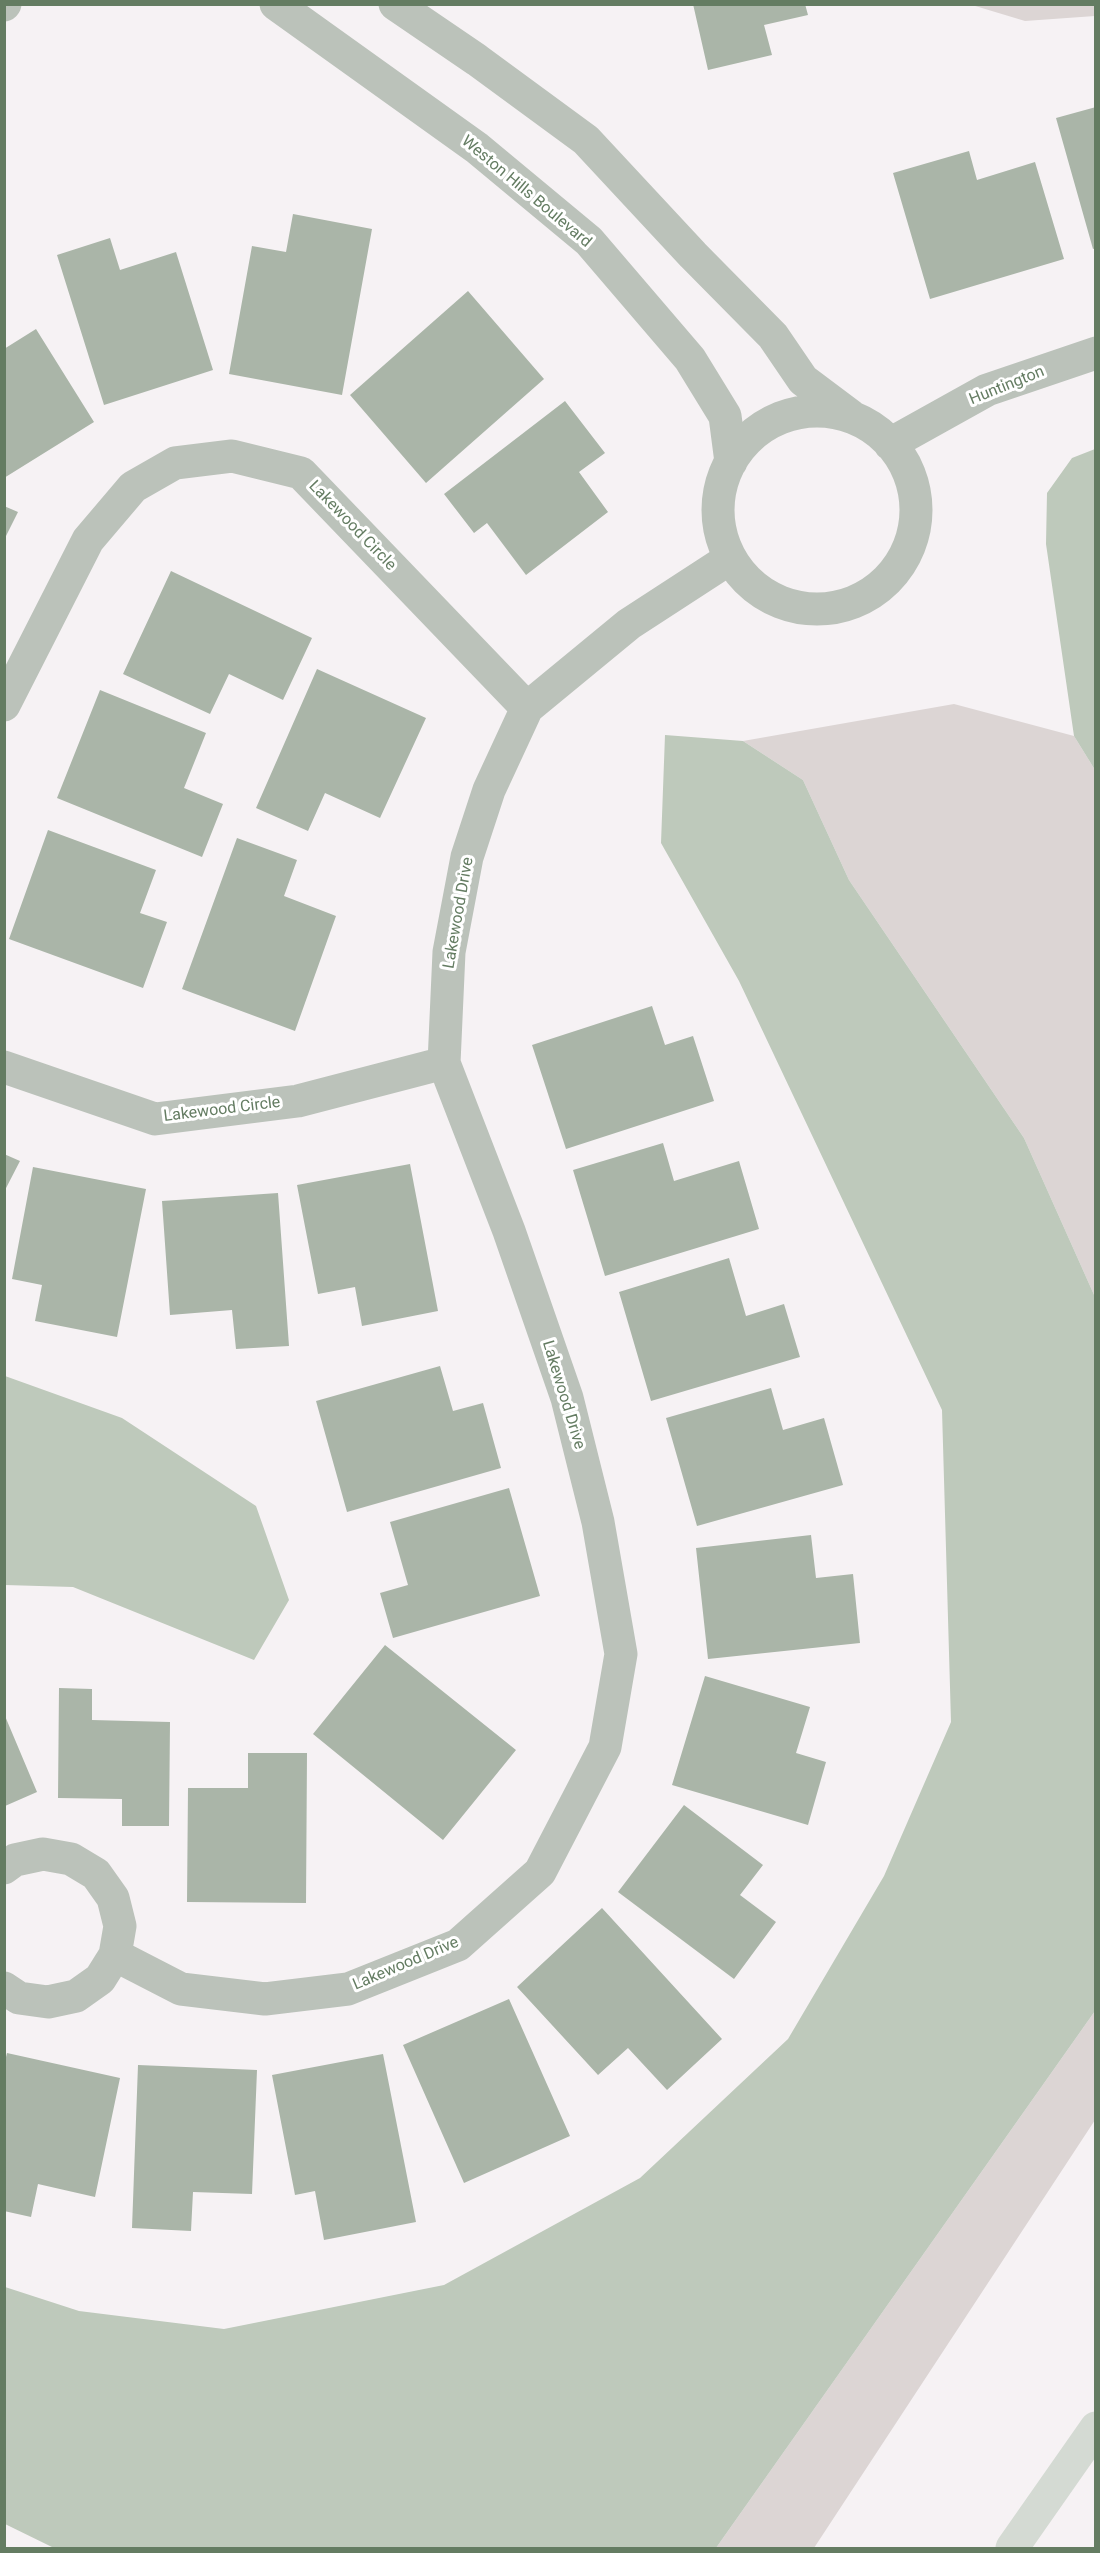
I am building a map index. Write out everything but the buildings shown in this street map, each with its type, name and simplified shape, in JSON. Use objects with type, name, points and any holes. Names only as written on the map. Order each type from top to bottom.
[{"type":"street","name":"Weston Hills Boulevard","points":[[276,4],[477,148],[589,241],[690,359],[725,416],[731,462]]},
{"type":"street","points":[[395,4],[477,60],[586,140],[693,255],[773,336],[803,380],[879,433],[904,462],[914,491],[916,514],[913,537],[907,553],[894,573],[875,591],[847,605],[815,609],[784,603],[754,586],[729,559],[718,515],[721,486],[740,448],[755,433],[788,415],[808,411],[834,412],[853,417]]},
{"type":"street","name":"Huntington","points":[[890,444],[987,390],[1095,353]]},
{"type":"street","name":"Lakewood Circle","points":[[4,705],[88,540],[133,487],[174,463],[232,456],[301,473],[528,708]]},
{"type":"street","name":"Lakewood Drive","points":[[115,1955],[181,1989],[265,1999],[348,1989],[458,1945],[540,1872],[605,1747],[621,1654],[598,1522],[567,1398],[508,1231],[444,1063],[449,952],[467,857],[489,790],[528,708],[629,624],[729,559]]},
{"type":"street","name":"Lakewood Circle","points":[[4,1067],[156,1119],[298,1101],[444,1063]]},
{"type":"street","points":[[4,1868],[15,1860],[43,1854],[71,1859],[96,1874],[113,1898],[120,1926],[115,1955],[100,1979],[76,1996],[48,2002],[20,1998],[4,1988]]},
{"type":"street","points":[[1012,2548],[1095,2428]]},
{"type":"shaded area","points":[[972,5],[1095,5],[1095,16],[1025,21]]},
{"type":"shaded area","points":[[1095,449],[1095,770],[1074,736],[1046,544],[1047,493],[1072,458]]},
{"type":"shaded area","points":[[954,704],[1074,736],[1095,770],[1095,1297],[1024,1138],[849,880],[803,780],[743,741]]},
{"type":"shaded area","points":[[665,735],[743,741],[803,780],[849,880],[1024,1138],[1095,1297],[1095,2011],[716,2548],[54,2548],[5,2524],[5,2287],[79,2311],[224,2329],[444,2285],[640,2178],[788,2039],[884,1876],[951,1722],[942,1410],[739,981],[661,843]]},
{"type":"shaded area","points":[[5,1376],[122,1418],[256,1506],[289,1600],[254,1660],[73,1587],[5,1585]]},
{"type":"shaded area","points":[[1095,2011],[1095,2120],[814,2548],[716,2548]]}]
